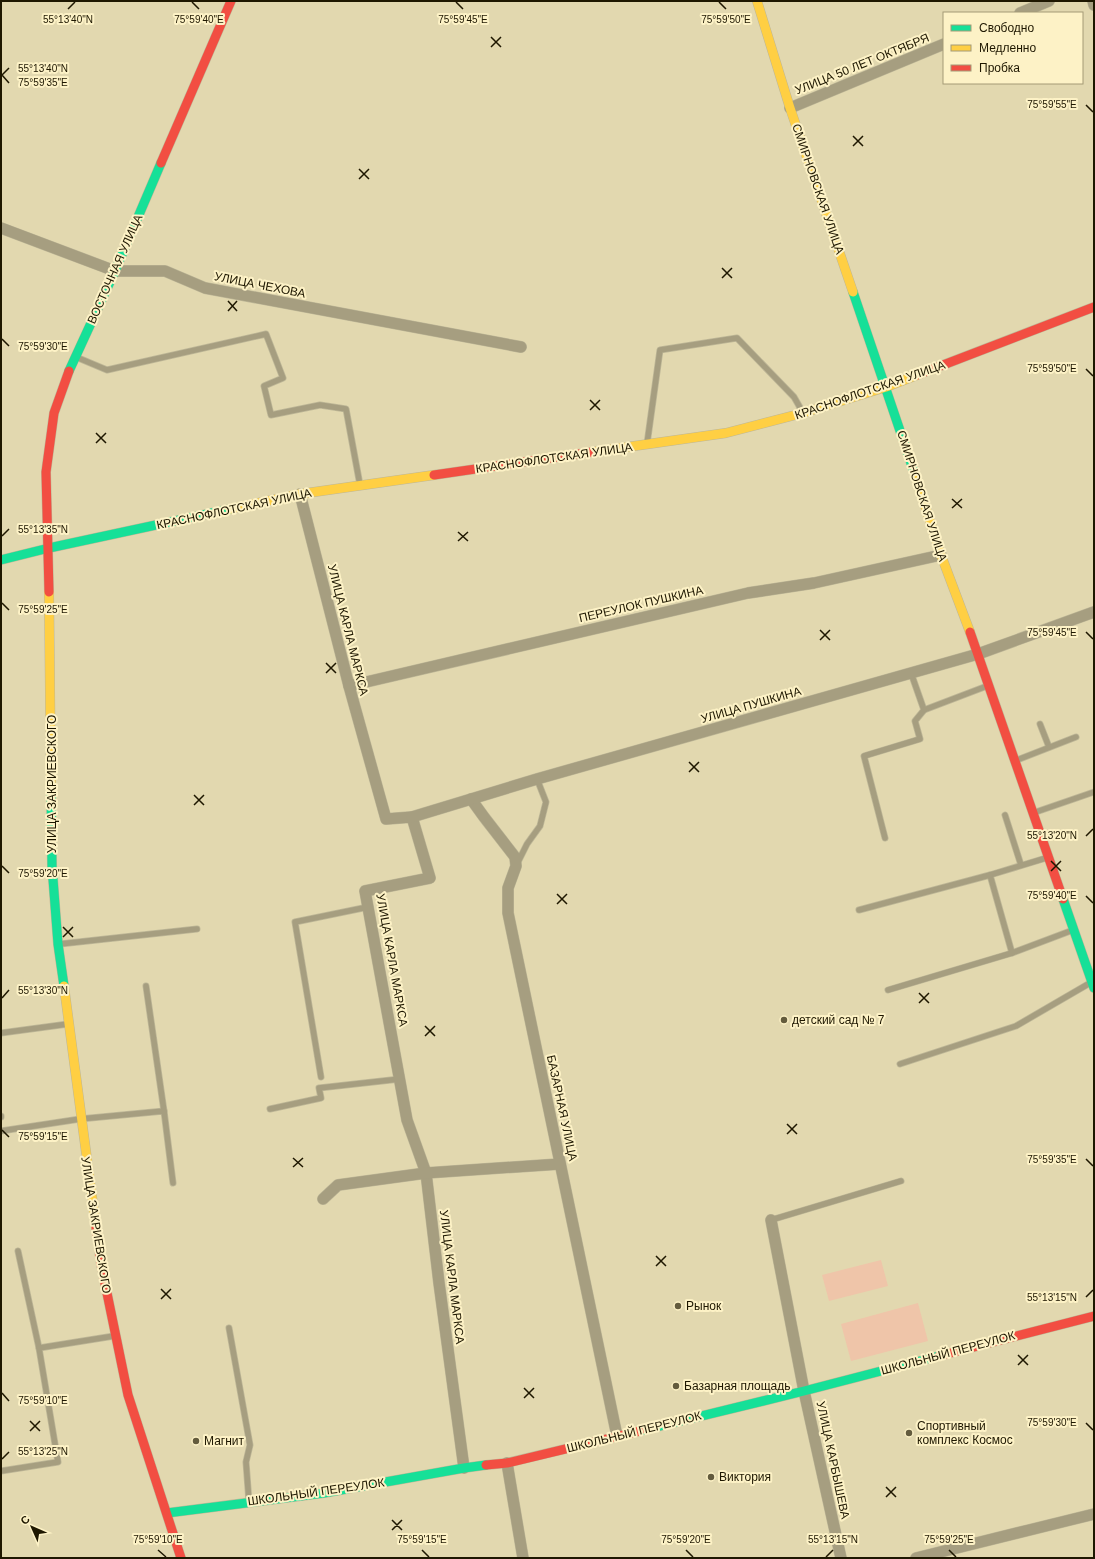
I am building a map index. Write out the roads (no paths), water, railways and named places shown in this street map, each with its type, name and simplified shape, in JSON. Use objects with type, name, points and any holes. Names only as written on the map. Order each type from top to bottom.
[{"type":"street","name":"ВОСТОЧНАЯ УЛИЦА","points":[[48,548],[46,472],[54,413],[75,357],[115,271],[231,1]]},
{"type":"street","name":"СМИРНОВСКАЯ УЛИЦА","points":[[757,1],[790,108],[886,387],[941,554],[989,685],[1093,985]]},
{"type":"street","points":[[1022,12],[1049,1]]},
{"type":"street","points":[[1093,1],[1094,5]]},
{"type":"street","name":"УЛИЦА 50 ЛЕТ ОКТЯБРЯ","points":[[790,108],[943,44]]},
{"type":"street","name":"УЛИЦА ЧЕХОВА","points":[[1,228],[115,271],[165,271],[205,288],[521,346]]},
{"type":"street","name":"КРАСНОФЛОТСКАЯ УЛИЦА","points":[[1,560],[48,548],[300,494],[726,433],[803,413],[886,387],[1094,308]]},
{"type":"street","name":"УЛИЦА КАРЛА МАРКСА","points":[[300,494],[348,686],[386,818],[412,817],[430,878],[365,891],[407,1120],[426,1173],[438,1283],[464,1468]]},
{"type":"street","name":"УЛИЦА ЗАКРИЕВСКОГО","points":[[48,548],[52,866],[58,944],[80,1120],[101,1264],[128,1395],[167,1513],[180,1558]]},
{"type":"street","name":"ПЕРЕУЛОК ПУШКИНА","points":[[348,686],[748,593],[814,583],[941,554]]},
{"type":"street","name":"УЛИЦА ПУШКИНА","points":[[412,817],[978,654],[1094,612]]},
{"type":"street","points":[[472,799],[484,817],[515,856],[516,866]]},
{"type":"street","name":"БАЗАРНАЯ УЛИЦА","points":[[516,866],[508,888],[508,913],[617,1436]]},
{"type":"street","points":[[323,1199],[338,1185],[426,1173],[560,1164]]},
{"type":"street","name":"УЛИЦА КАРБЫШЕВА","points":[[770,1220],[804,1391],[841,1558]]},
{"type":"street","name":"ШКОЛЬНЫЙ ПЕРЕУЛОК","points":[[167,1513],[324,1493],[464,1468],[507,1463],[804,1391],[1094,1316]]},
{"type":"street","points":[[507,1463],[523,1558]]},
{"type":"street","points":[[916,1558],[1094,1514]]},
{"type":"lane","points":[[75,357],[107,370],[266,334],[283,378],[264,386],[271,415],[320,404],[346,408],[360,485]]},
{"type":"lane","points":[[647,444],[660,350],[737,338],[794,397],[803,413]]},
{"type":"lane","points":[[911,673],[924,710]]},
{"type":"lane","points":[[885,838],[864,756],[920,739],[915,721],[924,710],[989,685]]},
{"type":"lane","points":[[1040,724],[1049,747]]},
{"type":"lane","points":[[1015,761],[1076,737]]},
{"type":"lane","points":[[516,866],[527,844],[540,826],[546,802],[537,780]]},
{"type":"lane","points":[[1033,813],[1094,792]]},
{"type":"lane","points":[[1005,815],[1021,865]]},
{"type":"lane","points":[[860,910],[990,875],[1048,857]]},
{"type":"lane","points":[[990,875],[1012,953]]},
{"type":"lane","points":[[321,1077],[295,922],[368,907]]},
{"type":"lane","points":[[58,944],[197,929]]},
{"type":"lane","points":[[888,990],[1012,953],[1074,930]]},
{"type":"lane","points":[[900,1064],[1016,1026],[1093,985]]},
{"type":"lane","points":[[146,986],[174,1183]]},
{"type":"lane","points":[[1,1033],[68,1024]]},
{"type":"lane","points":[[270,1109],[321,1098],[319,1088],[400,1079]]},
{"type":"lane","points":[[1,1131],[164,1110]]},
{"type":"lane","points":[[770,1220],[901,1181]]},
{"type":"lane","points":[[1,1471],[58,1462],[39,1348],[18,1251]]},
{"type":"lane","points":[[229,1328],[250,1445],[246,1462],[249,1502]]},
{"type":"lane","points":[[39,1348],[116,1335]]},
{"type":"place","name":"детский сад № 7","points":[[784,1020]]},
{"type":"place","name":"Рынок","points":[[678,1306]]},
{"type":"place","name":"Базарная площадь","points":[[676,1386]]},
{"type":"place","name":"Спортивный комплекс Космос","points":[[909,1433]]},
{"type":"place","name":"Магнит","points":[[196,1441]]},
{"type":"place","name":"Виктория","points":[[711,1477]]}]
